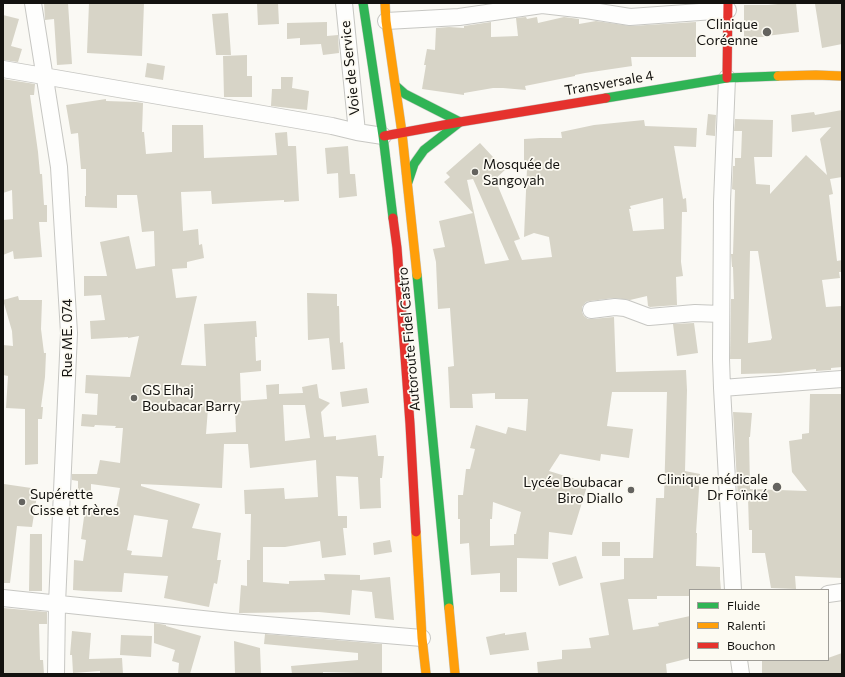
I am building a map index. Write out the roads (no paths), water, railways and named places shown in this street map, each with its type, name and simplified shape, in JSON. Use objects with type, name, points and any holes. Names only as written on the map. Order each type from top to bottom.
[{"type":"main road","name":"Autoroute Fidel Castro","points":[[363,3],[383,136],[397,248],[410,432],[422,638],[426,674]]},
{"type":"main road","name":"Autoroute Fidel Castro","points":[[385,3],[386,21],[402,134],[414,245],[456,674]]},
{"type":"main road","points":[[727,78],[728,7]]},
{"type":"main road","name":"Transversale 4","points":[[383,136],[727,78],[816,75],[842,76]]},
{"type":"main road","points":[[396,86],[404,94],[460,122],[424,150],[414,164],[407,183]]},
{"type":"street","name":"Rue ME. 074","points":[[33,3],[59,167],[69,333],[57,604],[56,674]]},
{"type":"street","name":"Voie de Service","points":[[344,3],[357,132]]},
{"type":"street","points":[[386,21],[459,16],[542,4],[630,17],[728,7]]},
{"type":"street","points":[[3,69],[383,136]]},
{"type":"street","points":[[727,78],[722,202],[722,388],[733,589]]},
{"type":"street","points":[[591,310],[615,307],[625,308],[649,317],[695,313],[722,314]]},
{"type":"street","points":[[722,388],[842,379]]},
{"type":"street","points":[[829,594],[842,592]]},
{"type":"street","points":[[3,598],[232,622],[422,638]]},
{"type":"street","points":[[739,661],[741,674]]},
{"type":"place","name":"Clinique Coréenne","points":[[767,32]]},
{"type":"place","name":"Mosquée de Sangoyah","points":[[475,172]]},
{"type":"place","name":"GS Elhaj Boubacar Barry","points":[[134,398]]},
{"type":"place","name":"Clinique médicale Dr Foïnké","points":[[777,487]]},
{"type":"place","name":"Lycée Boubacar Biro Diallo","points":[[631,490]]},
{"type":"place","name":"Supérette Cisse et frères","points":[[22,502]]}]
